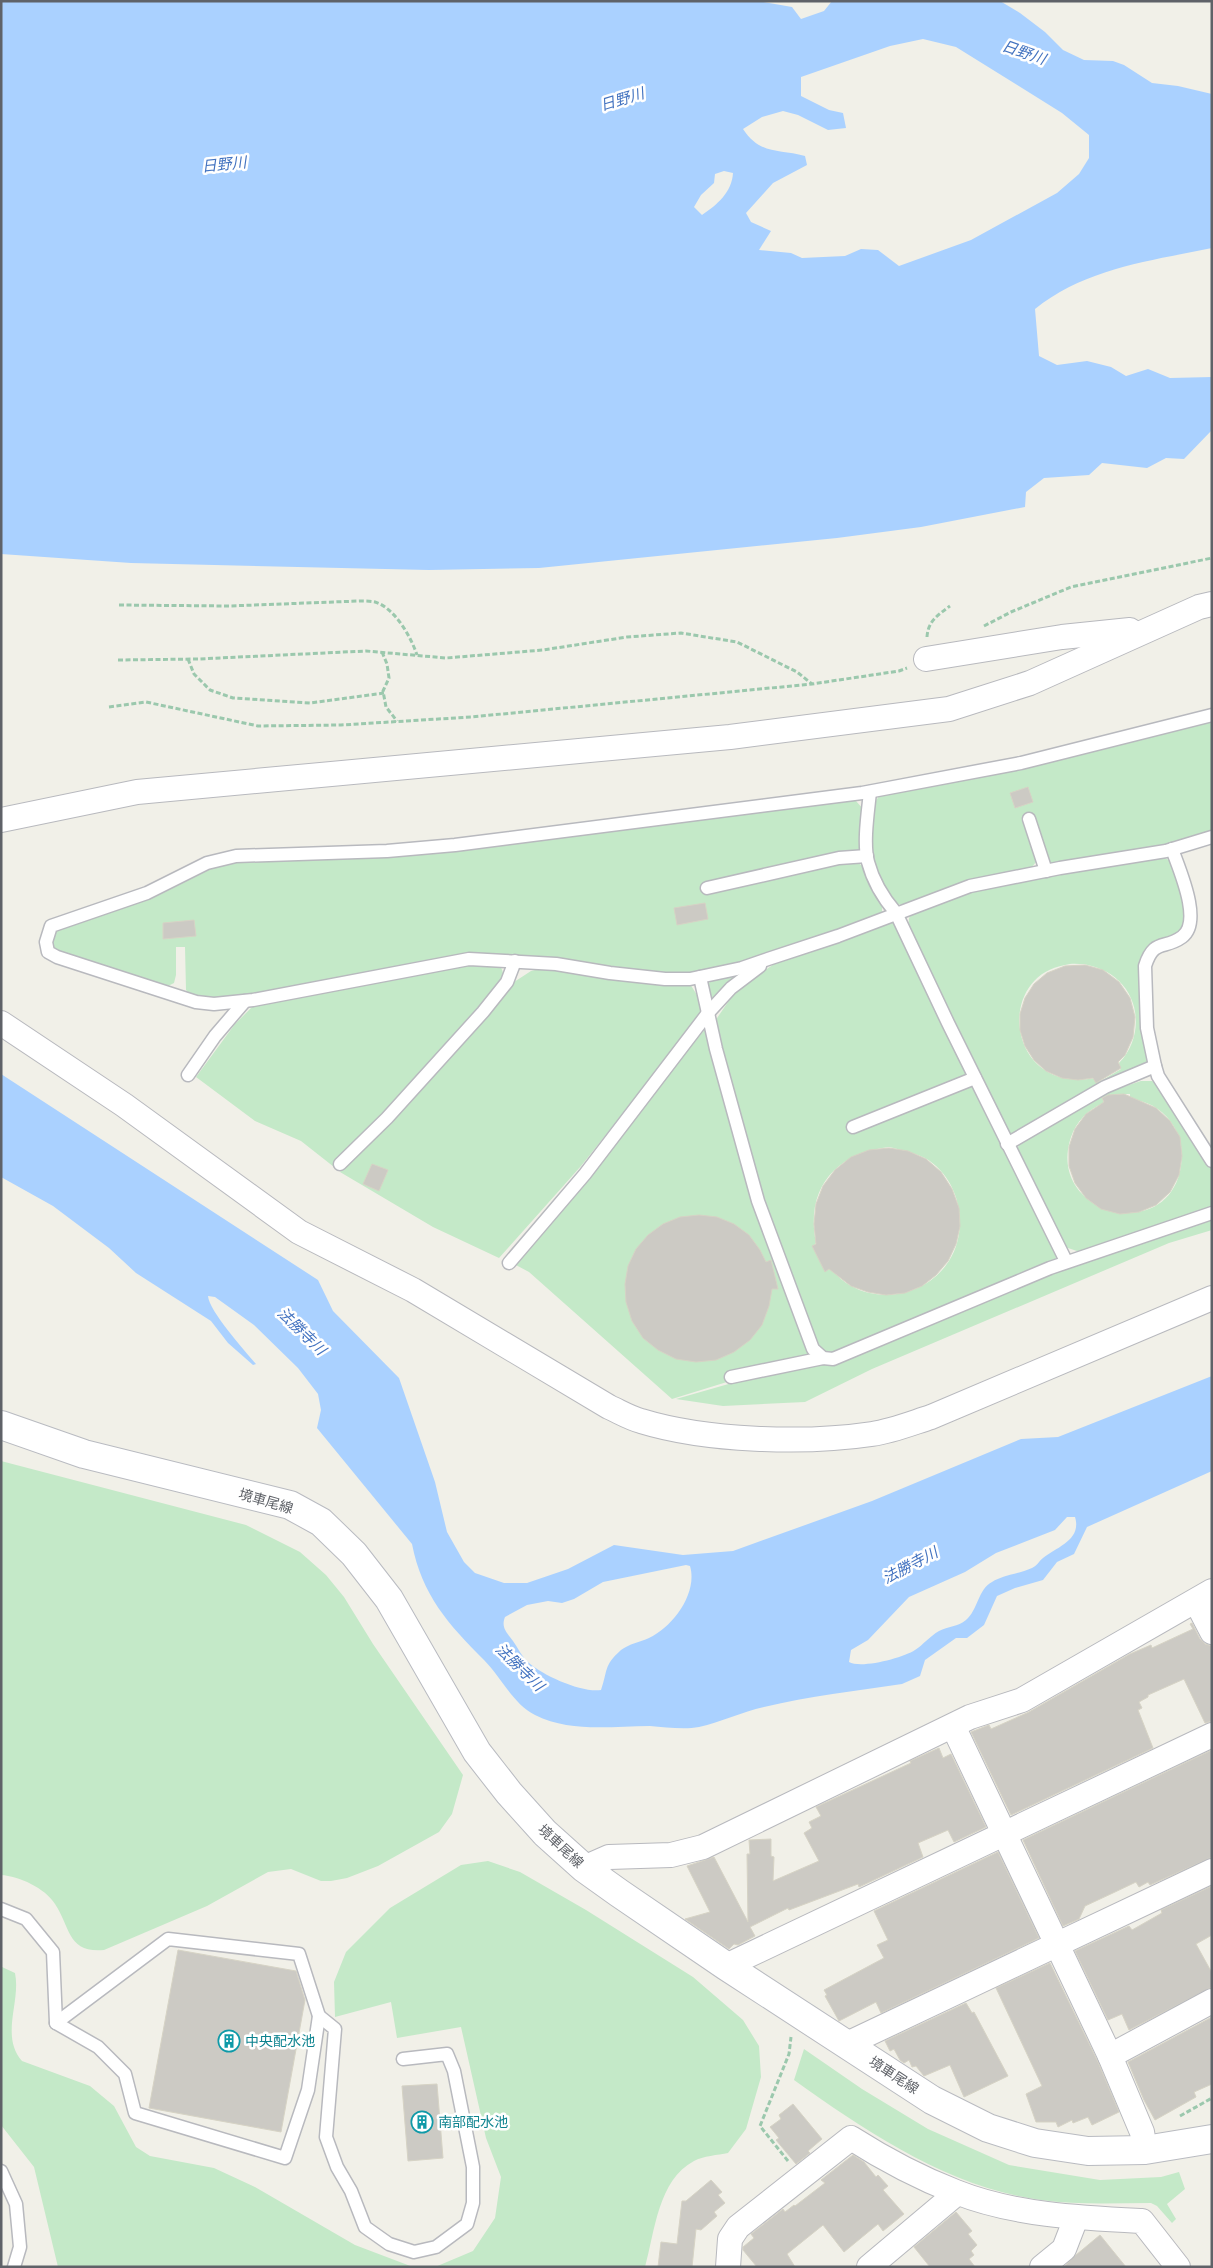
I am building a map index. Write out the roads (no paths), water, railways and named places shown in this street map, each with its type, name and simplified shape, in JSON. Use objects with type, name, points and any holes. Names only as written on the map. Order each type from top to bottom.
[{"type":"main road","name":"境車尾線","points":[[1,1425],[84,1454],[290,1505],[321,1522],[354,1554],[389,1599],[477,1752],[545,1833],[584,1868],[726,1966],[932,2100],[958,2114],[1008,2136],[1035,2143],[1088,2151],[1145,2150],[1212,2139]]},
{"type":"street","points":[[1,820],[137,792],[730,737],[948,709],[1030,683],[1199,607],[1212,604]]},
{"type":"street","points":[[926,660],[1062,637],[1154,627]]},
{"type":"street","points":[[1,1023],[124,1105],[299,1232],[413,1290],[609,1407],[639,1420],[662,1427],[693,1433],[803,1440],[850,1437],[893,1429],[931,1417],[1212,1298]]},
{"type":"street","points":[[584,1868],[608,1857],[671,1855],[703,1847],[970,1717],[1022,1700],[1204,1596],[1212,1632]]},
{"type":"street","points":[[954,1726],[1003,1835],[1110,2056],[1142,2132],[1145,2150]]},
{"type":"street","points":[[726,1966],[1212,1735]]},
{"type":"street","points":[[847,2044],[1058,1946],[1212,1871]]},
{"type":"street","points":[[1110,2056],[1212,2001]]},
{"type":"street","points":[[728,2267],[730,2239],[738,2227],[851,2138],[879,2156],[957,2193],[1004,2206],[1076,2218],[1142,2221],[1178,2267]]},
{"type":"street","points":[[869,2267],[957,2193]]},
{"type":"street","points":[[1042,2267],[1064,2248],[1076,2218]]},
{"type":"lane","points":[[1212,714],[1021,762],[870,792],[455,845],[386,851],[236,856],[207,863],[147,892],[51,926],[47,934],[48,952],[56,957],[196,1002],[214,1004],[245,1001],[455,960],[556,964],[665,979],[700,977],[742,968],[838,936],[970,886],[1046,870],[1172,849],[1212,838]]},
{"type":"lane","points":[[870,792],[867,861],[884,898],[896,913],[1007,1144],[1066,1261]]},
{"type":"lane","points":[[1029,819],[1046,870]]},
{"type":"lane","points":[[1172,849],[1185,888],[1191,917],[1190,929],[1182,937],[1153,948],[1144,966],[1147,1028],[1158,1076],[1212,1161]]},
{"type":"lane","points":[[707,888],[840,858],[867,856]]},
{"type":"lane","points":[[509,1263],[585,1174],[708,1013],[731,988],[768,959]]},
{"type":"lane","points":[[340,1164],[388,1118],[483,1012],[506,982],[515,961]]},
{"type":"lane","points":[[700,977],[716,1049],[758,1200],[813,1349],[823,1358]]},
{"type":"lane","points":[[188,1074],[215,1036],[245,1001]]},
{"type":"lane","points":[[1007,1144],[1105,1087],[1155,1066]]},
{"type":"lane","points":[[853,1128],[975,1078]]},
{"type":"lane","points":[[731,1378],[823,1358],[833,1358],[1066,1261],[1212,1213]]},
{"type":"lane","points":[[1,1909],[26,1920],[53,1952],[56,2023]]},
{"type":"lane","points":[[168,1939],[299,1954],[319,2016],[308,2090],[285,2158],[135,2113],[125,2074],[98,2047],[56,2023],[168,1939]]},
{"type":"lane","points":[[319,2016],[335,2029],[326,2137],[337,2167],[351,2191],[365,2227],[389,2244],[414,2252],[436,2247],[467,2224],[472,2203],[473,2167],[454,2071],[447,2054],[403,2059]]},
{"type":"lane","points":[[1,2171],[16,2204],[20,2247],[14,2267]]},
{"type":"water","name":"日野川","points":[[1,1],[757,1],[792,7],[801,19],[824,11],[832,1],[1000,1],[1045,32],[1063,50],[1084,60],[1113,61],[1124,65],[1152,83],[1178,86],[1212,94],[1212,248],[1142,262],[1097,275],[1075,284],[1035,309],[1039,356],[1057,365],[1087,361],[1111,367],[1126,376],[1148,369],[1170,378],[1212,377],[1212,430],[1184,459],[1166,458],[1147,468],[1102,463],[1089,475],[1044,478],[1026,492],[1025,507],[921,527],[837,538],[539,568],[429,570],[131,563],[1,554]],"holes":[[[923,39],[956,47],[1062,113],[1089,135],[1089,158],[1079,174],[1057,193],[971,240],[899,266],[878,250],[861,249],[845,256],[802,258],[791,253],[759,250],[771,231],[751,222],[746,213],[773,183],[807,165],[805,156],[763,147],[749,137],[743,129],[762,117],[783,111],[798,115],[828,130],[846,128],[843,113],[829,110],[801,96],[801,77],[890,46]],[[724,171],[733,173],[730,186],[723,197],[702,215],[694,207],[701,195],[714,183],[715,174]]]},
{"type":"water","name":"法勝寺川","points":[[1,1074],[318,1280],[333,1311],[399,1378],[435,1482],[447,1532],[464,1562],[475,1573],[504,1583],[527,1583],[568,1569],[614,1545],[683,1555],[733,1551],[872,1501],[1021,1439],[1058,1437],[1212,1376],[1212,1471],[1087,1527],[1074,1554],[1057,1562],[1043,1580],[1015,1588],[997,1596],[984,1625],[967,1638],[956,1638],[925,1660],[920,1676],[902,1684],[781,1703],[693,1728],[650,1726],[591,1727],[549,1721],[535,1715],[520,1704],[438,1608],[422,1579],[412,1544],[317,1428],[321,1410],[318,1394],[298,1368],[254,1325],[215,1297],[208,1296],[214,1311],[256,1364],[253,1365],[228,1343],[211,1321],[136,1273],[109,1248],[53,1206],[1,1177]],"holes":[[[1067,1517],[1075,1517],[1075,1532],[1072,1537],[1034,1567],[1001,1578],[987,1585],[970,1616],[963,1622],[939,1631],[915,1650],[901,1656],[882,1662],[863,1664],[849,1662],[851,1650],[868,1640],[909,1597],[965,1572],[996,1553],[1055,1530]],[[686,1565],[690,1566],[692,1576],[690,1587],[687,1598],[675,1618],[658,1633],[621,1650],[611,1660],[601,1690],[584,1689],[574,1686],[553,1678],[536,1668],[524,1658],[505,1629],[505,1617],[527,1605],[548,1601],[562,1603],[574,1599],[603,1582]]]},
{"type":"place","name":"中央配水池","points":[[229,2041]]},
{"type":"place","name":"南部配水池","points":[[422,2122]]}]
